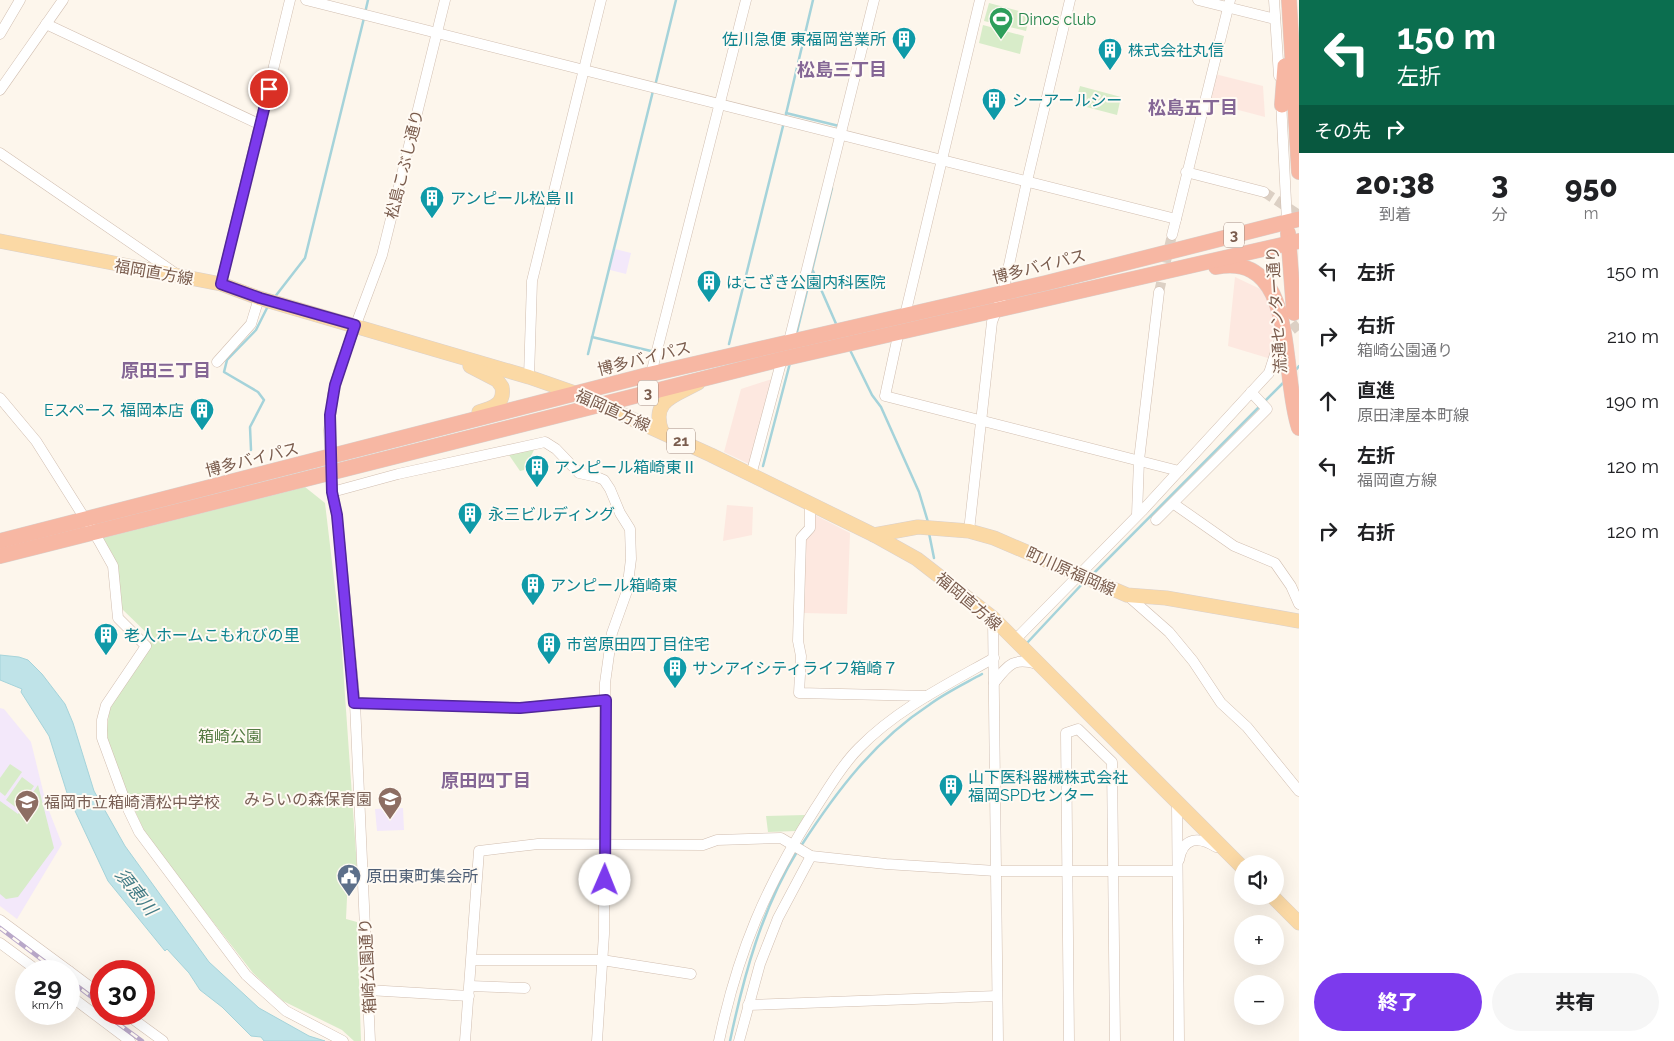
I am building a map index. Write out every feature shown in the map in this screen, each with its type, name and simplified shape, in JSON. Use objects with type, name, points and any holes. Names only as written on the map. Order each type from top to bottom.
[{"type":"highway","points":[[1282,0],[1285,67],[1282,105]]},
{"type":"highway","points":[[1289,0],[1299,172]]},
{"type":"highway","points":[[1299,0],[1299,6]]},
{"type":"highway","name":"博多バイパス","points":[[0,541],[650,374],[1003,293],[1293,221]]},
{"type":"highway","name":"流通センター通り","points":[[1293,221],[1296,350],[1299,390]]},
{"type":"highway","name":"博多バイパス","points":[[0,556],[782,359],[1294,242]]},
{"type":"highway","points":[[1141,276],[1192,273],[1237,265],[1262,274],[1271,281],[1278,289],[1286,311],[1299,428]]},
{"type":"main road","name":"福岡直方線","points":[[0,241],[221,284],[260,298],[529,377],[575,393],[662,432],[874,535],[940,575],[993,618],[1037,664],[1234,858]]},
{"type":"main road","points":[[391,441],[497,406],[503,392],[500,383],[450,355]]},
{"type":"main road","points":[[662,432],[658,420],[660,408],[665,400],[710,377]]},
{"type":"main road","name":"町川原福岡線","points":[[874,535],[918,527],[968,531],[994,538],[1128,595],[1166,598],[1299,621]]},
{"type":"main road","points":[[1281,905],[1299,923]]},
{"type":"street","points":[[0,34],[20,0]]},
{"type":"street","points":[[0,90],[63,0]]},
{"type":"street","points":[[221,284],[290,0]]},
{"type":"street","points":[[306,0],[1176,218]]},
{"type":"street","name":"松島こぶし通り","points":[[332,457],[329,430],[333,394],[355,325],[382,255],[445,0]]},
{"type":"street","points":[[529,377],[532,281],[601,0]]},
{"type":"street","points":[[650,374],[746,0]]},
{"type":"street","points":[[789,341],[874,0]]},
{"type":"street","points":[[905,315],[980,0]]},
{"type":"street","points":[[968,531],[992,322],[1003,293],[1026,181],[1070,0]]},
{"type":"street","points":[[1198,0],[1230,4],[1275,19]]},
{"type":"street","points":[[1274,0],[1293,221]]},
{"type":"street","points":[[1172,235],[1186,172],[1230,4]]},
{"type":"street","points":[[46,24],[261,125]]},
{"type":"street","points":[[0,153],[180,276]]},
{"type":"street","points":[[1186,172],[1264,192]]},
{"type":"street","points":[[1137,515],[1139,460],[1159,292]]},
{"type":"street","points":[[217,362],[251,324],[260,298]]},
{"type":"street","points":[[900,331],[885,396],[1179,471]]},
{"type":"street","points":[[1014,640],[1084,577],[1137,515],[1269,373],[1280,339]]},
{"type":"street","points":[[751,475],[782,359]]},
{"type":"street","points":[[1156,520],[1267,409],[1252,392]]},
{"type":"street","points":[[0,398],[36,441],[86,519],[113,566],[118,618],[146,646],[106,705],[102,720],[102,738],[135,824],[156,857],[246,975],[286,1011],[343,1041]]},
{"type":"street","points":[[332,492],[398,474],[545,442],[556,449],[579,473],[604,480],[630,529],[631,542],[627,592],[612,633],[605,682],[605,844],[602,960],[597,1041]]},
{"type":"street","name":"箱崎公園通り","points":[[332,457],[332,492],[337,515],[354,703],[370,1041]]},
{"type":"street","points":[[810,504],[810,528],[801,538],[798,641],[801,656],[799,693],[928,696]]},
{"type":"street","points":[[1174,504],[1234,546],[1275,562],[1291,586],[1299,604]]},
{"type":"street","points":[[1128,595],[1169,632],[1194,660],[1221,703],[1247,727],[1299,792]]},
{"type":"street","points":[[993,618],[998,1041]]},
{"type":"street","points":[[719,1041],[740,957],[769,888],[821,799],[859,748],[900,713],[994,658]]},
{"type":"street","points":[[994,683],[1010,664],[1022,661],[1037,664]]},
{"type":"street","points":[[354,703],[520,708],[606,700]]},
{"type":"street","points":[[1069,1041],[1066,733],[1078,729],[1112,762],[1115,1041]]},
{"type":"street","points":[[1177,803],[1179,1041]]},
{"type":"street","points":[[465,1041],[479,851],[538,844],[703,845],[717,840],[781,838],[809,855],[886,864],[996,871],[1177,871]]},
{"type":"street","points":[[1177,871],[1180,854],[1193,839],[1205,840],[1234,859]]},
{"type":"street","points":[[739,1041],[748,1005],[778,918],[809,855]]},
{"type":"street","points":[[0,920],[54,960]]},
{"type":"street","points":[[0,942],[24,960]]},
{"type":"street","points":[[472,960],[602,960],[691,974]]},
{"type":"street","points":[[368,990],[470,991],[525,988]]},
{"type":"street","points":[[748,1005],[997,996]]},
{"type":"street","points":[[80,1003],[130,1041]]},
{"type":"street","points":[[141,1025],[163,1041]]},
{"type":"shaded area","points":[[1215,74],[1263,86],[1265,117],[1208,102]]},
{"type":"shaded area","points":[[615,249],[631,253],[626,274],[610,270]]},
{"type":"shaded area","points":[[1235,277],[1275,296],[1271,359],[1228,346]]},
{"type":"shaded area","points":[[775,378],[751,465],[724,452],[741,389]]},
{"type":"shaded area","points":[[727,505],[753,507],[752,535],[723,541]]},
{"type":"shaded area","points":[[815,515],[850,533],[847,614],[803,613],[804,540]]},
{"type":"shaded area","name":"福岡市立箱崎清松中学校","points":[[0,708],[4,709],[31,742],[46,803],[62,844],[17,919],[0,906]]},
{"type":"shaded area","name":"みらいの森保育園","points":[[403,808],[404,830],[377,831],[375,809]]},
{"type":"green space","name":"Dinos club","points":[[989,3],[1030,14],[1026,31],[984,21]]},
{"type":"green space","name":"Dinos club","points":[[983,25],[1024,36],[1020,54],[979,43]]},
{"type":"green space","points":[[1080,86],[1121,97],[1117,115],[1075,104]]},
{"type":"green space","points":[[534,450],[524,470],[520,471],[509,455]]},
{"type":"green space","name":"箱崎公園","points":[[305,487],[325,503],[341,638],[357,867],[348,877],[346,919],[357,922],[361,1041],[354,1041],[342,1030],[283,1001],[253,973],[147,837],[129,798],[108,741],[107,730],[110,704],[152,638],[122,609],[114,557],[103,538]]},
{"type":"green space","points":[[10,764],[22,772],[5,796],[0,792],[0,778]]},
{"type":"green space","points":[[22,777],[34,786],[18,809],[6,800]]},
{"type":"green space","points":[[38,785],[54,848],[18,897],[6,899],[0,894],[0,801],[18,814]]},
{"type":"green space","points":[[805,815],[796,831],[768,832],[766,816]]},
{"type":"water","name":"須恵川","points":[[0,655],[28,660],[42,674],[65,704],[73,723],[94,791],[125,846],[209,962],[259,1008],[309,1036],[325,1041],[264,1041],[261,1037],[251,1036],[222,1007],[200,990],[189,973],[167,949],[165,951],[108,881],[68,796],[49,736],[21,692],[22,689],[0,680]]},
{"type":"waterway","points":[[365,13],[368,0]]},
{"type":"waterway","points":[[655,86],[676,0]]},
{"type":"waterway","points":[[786,114],[813,0]]},
{"type":"waterway","points":[[274,298],[305,258],[364,18]]},
{"type":"waterway","points":[[588,354],[653,91]]},
{"type":"waterway","points":[[786,113],[839,126]]},
{"type":"waterway","points":[[729,344],[784,122]]},
{"type":"waterway","points":[[796,336],[832,188]]},
{"type":"waterway","points":[[813,271],[837,326]]},
{"type":"waterway","points":[[251,450],[250,427],[264,400],[258,392],[224,372],[227,360],[256,330],[268,306]]},
{"type":"waterway","points":[[592,337],[651,351]]},
{"type":"waterway","points":[[849,348],[872,395],[881,407],[919,492],[928,522]]},
{"type":"waterway","points":[[763,466],[790,363]]},
{"type":"waterway","points":[[1295,371],[1299,366]]},
{"type":"waterway","points":[[1265,401],[1284,382]]},
{"type":"waterway","points":[[1092,575],[1261,405]]},
{"type":"waterway","points":[[929,533],[934,558]]},
{"type":"waterway","points":[[1027,643],[1084,582]]},
{"type":"waterway","points":[[801,846],[842,787],[874,751],[909,719],[935,701],[982,674]]},
{"type":"waterway","points":[[730,1041],[741,991],[764,919],[785,872],[798,850]]},
{"type":"tunnel","points":[[1264,192],[1299,215]]},
{"type":"tunnel","points":[[1159,292],[1172,235]]},
{"type":"tunnel","points":[[1280,339],[1299,324]]},
{"type":"railway","points":[[0,928],[42,960]]},
{"type":"railway","points":[[80,988],[90,996]]},
{"type":"railway","points":[[120,1025],[142,1041]]},
{"type":"place","name":"Dinos club","points":[[1001,40]]},
{"type":"place","name":"佐川急便 東福岡営業所","points":[[904,60]]},
{"type":"place","name":"株式会社丸信","points":[[1110,71]]},
{"type":"place","name":"シーアールシー","points":[[994,121]]},
{"type":"place","name":"アンピール松島Ⅱ","points":[[432,219]]},
{"type":"place","name":"はこざき公園内科医院","points":[[709,303]]},
{"type":"place","name":"Eスペース 福岡本店","points":[[202,431]]},
{"type":"place","name":"アンピール箱崎東Ⅱ","points":[[537,488]]},
{"type":"place","name":"永三ビルディング","points":[[470,535]]},
{"type":"place","name":"アンピール箱崎東","points":[[533,606]]},
{"type":"place","name":"老人ホームこもれびの里","points":[[106,656]]},
{"type":"place","name":"市営原田四丁目住宅","points":[[549,665]]},
{"type":"place","name":"サンアイシティライフ箱崎７","points":[[675,689]]},
{"type":"place","name":"山下医科器械株式会社 福岡SPDセンター","points":[[951,807]]},
{"type":"place","name":"みらいの森保育園","points":[[390,820]]},
{"type":"place","name":"福岡市立箱崎清松中学校","points":[[27,823]]},
{"type":"place","name":"原田東町集会所","points":[[349,897]]},
{"type":"district","name":"松島三丁目","points":[[842,70]]},
{"type":"district","name":"松島五丁目","points":[[1193,108]]},
{"type":"district","name":"原田三丁目","points":[[166,371]]},
{"type":"district","name":"原田四丁目","points":[[486,781]]},
{"type":"route","points":[[269,89],[221,284],[260,298],[355,325],[335,385],[329,430],[332,457],[332,492],[337,515],[354,703],[428,707],[520,708],[606,700],[605,880]]}]
